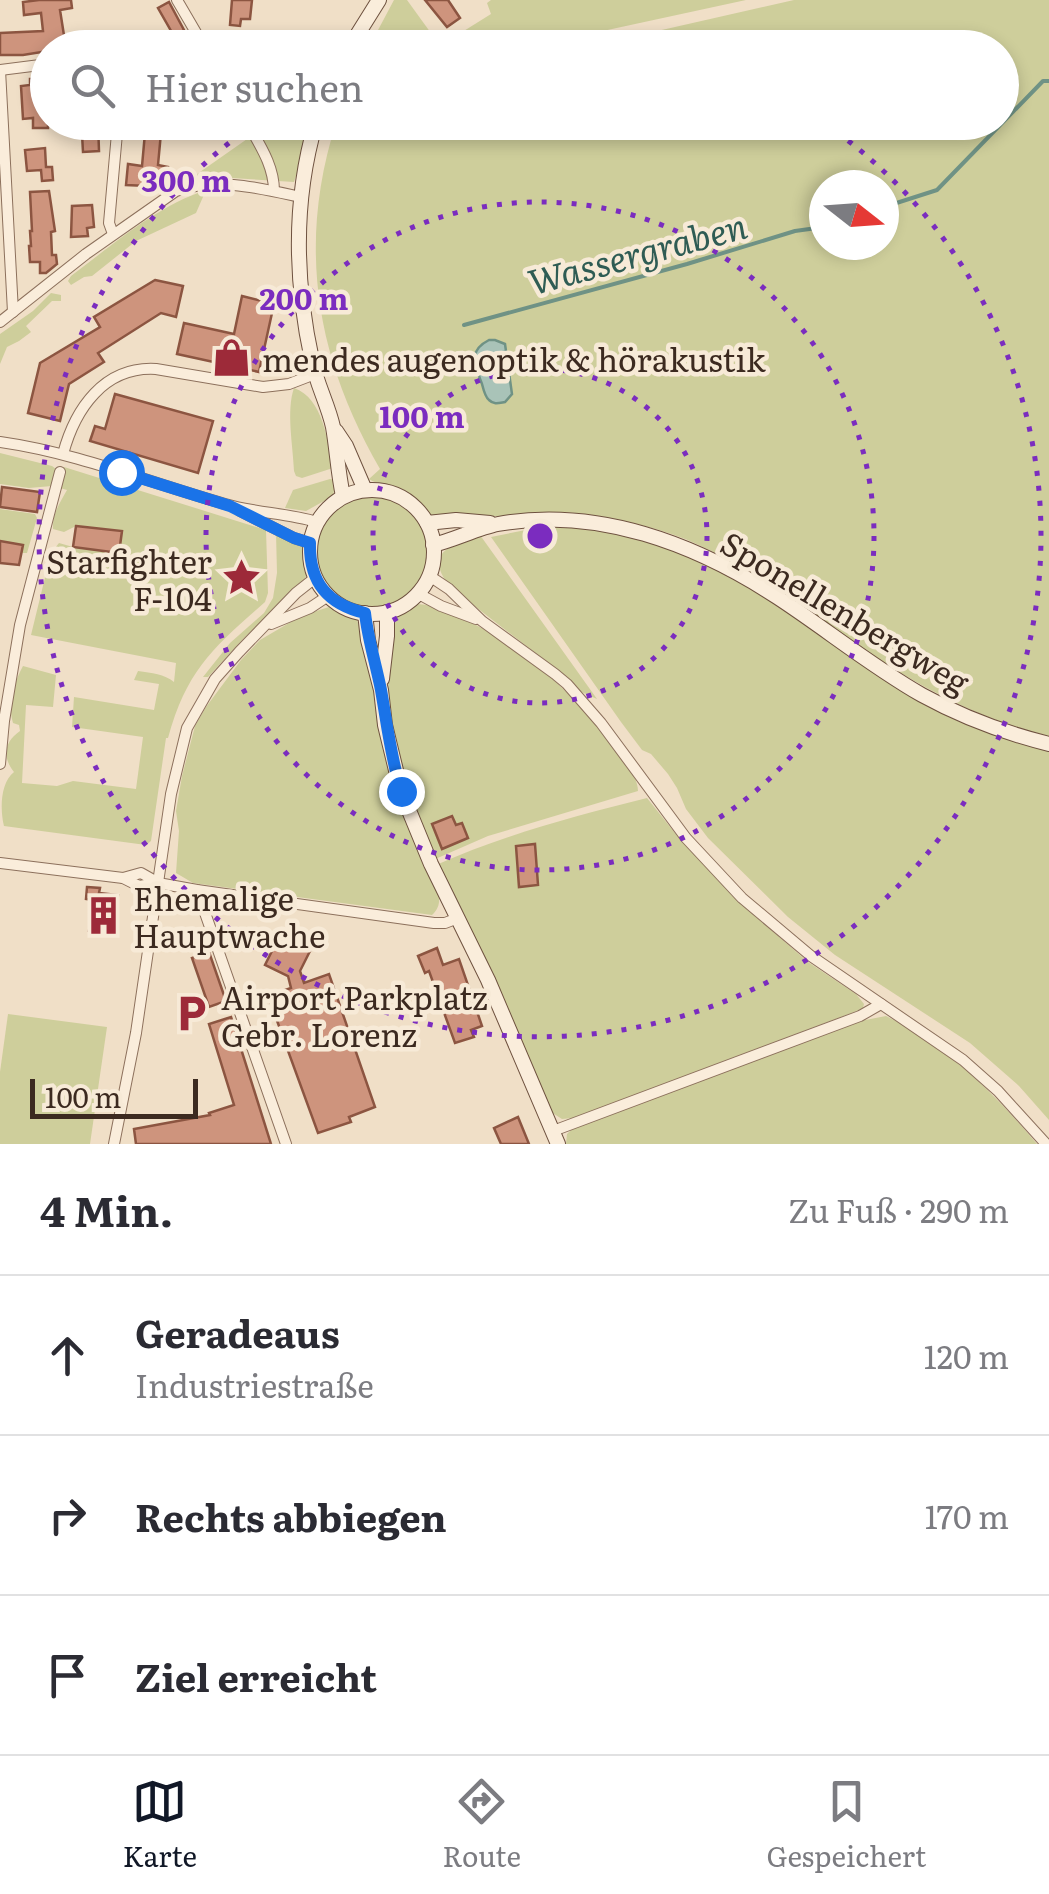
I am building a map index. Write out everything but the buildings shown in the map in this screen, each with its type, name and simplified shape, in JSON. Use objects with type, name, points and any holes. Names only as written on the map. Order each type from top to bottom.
[{"type":"street","points":[[177,0],[194,30]]},
{"type":"street","points":[[360,30],[379,0]]},
{"type":"street","points":[[13,312],[0,70],[30,66]]},
{"type":"street","points":[[113,234],[108,223],[116,140]]},
{"type":"street","points":[[256,140],[268,161],[274,191]]},
{"type":"street","points":[[312,140],[298,238],[302,303],[315,374],[332,426],[343,496]]},
{"type":"street","points":[[0,322],[163,198],[189,186],[217,183],[301,197]]},
{"type":"street","points":[[63,454],[69,430],[87,400],[126,372],[156,369],[262,387],[289,384],[315,374]]},
{"type":"street","points":[[332,426],[346,446],[365,490]]},
{"type":"street","points":[[0,442],[63,454],[230,506],[317,522]]},
{"type":"street","points":[[0,764],[20,625],[60,472]]},
{"type":"street","points":[[365,490],[397,495],[420,512],[433,546],[433,561],[418,593],[386,612],[350,610],[328,596],[315,578],[310,556],[317,522],[330,506],[343,496],[365,490]]},
{"type":"street","points":[[230,506],[310,543]]},
{"type":"street","name":"Sponellenbergweg","points":[[427,523],[538,520],[603,524],[683,546],[779,598],[924,696],[986,725],[1049,744]]},
{"type":"street","name":"Sponellenbergweg","points":[[433,546],[495,524]]},
{"type":"street","points":[[428,576],[556,674],[580,699],[686,838],[742,898],[810,956],[963,1060],[998,1091],[1046,1144]]},
{"type":"street","points":[[114,1144],[130,1073],[171,794],[187,728],[215,679],[315,578]]},
{"type":"street","points":[[418,593],[482,621]]},
{"type":"street","points":[[266,626],[328,596]]},
{"type":"street","points":[[381,690],[388,636],[386,612]]},
{"type":"street","points":[[365,613],[385,725],[413,826],[488,980],[556,1138],[860,1016],[881,1004]]},
{"type":"street","points":[[0,863],[123,878],[140,886],[158,883],[434,922],[458,918]]},
{"type":"street","points":[[197,890],[286,1144]]},
{"type":"green space","points":[[394,0],[407,0],[429,30],[378,30]]},
{"type":"green space","points":[[746,0],[607,30],[465,30],[491,14],[487,3]]},
{"type":"green space","points":[[794,0],[1049,0],[1049,736],[987,716],[928,689],[742,568],[680,537],[623,521],[573,513],[431,516],[406,492],[369,479],[380,469],[341,385],[319,300],[317,213],[332,140],[1019,140],[1019,30],[662,30]]},
{"type":"green space","points":[[246,140],[303,140],[294,182],[190,179]]},
{"type":"green space","points":[[206,190],[196,213],[136,241],[92,276],[71,285],[68,281],[152,216]]},
{"type":"green space","points":[[51,293],[61,295],[61,301],[52,301],[26,326],[31,332],[7,347],[0,364],[0,334]]},
{"type":"green space","points":[[294,388],[304,393],[318,411],[333,468],[302,478],[294,471],[290,418]]},
{"type":"green space","points":[[0,453],[52,466],[56,469],[52,486],[0,484]]},
{"type":"green space","points":[[64,467],[266,530],[265,602],[204,661],[184,694],[166,738],[151,841],[146,845],[4,826],[2,797],[14,772],[6,750],[20,731],[19,725],[13,723],[11,701],[23,666],[56,675],[53,707],[26,705],[22,783],[57,786],[73,781],[136,789],[143,737],[72,727],[74,697],[154,710],[159,684],[134,680],[138,671],[174,682],[176,663],[31,635],[51,553],[59,543],[118,553],[121,531],[76,526],[64,532],[53,529],[55,513],[67,490],[60,488]]},
{"type":"green space","points":[[336,480],[333,496],[306,511],[285,508],[293,490]]},
{"type":"green space","points":[[372,495],[393,499],[412,511],[424,530],[428,551],[424,572],[412,591],[393,603],[372,607],[351,603],[332,591],[320,572],[316,551],[320,530],[332,511],[351,499]]},
{"type":"green space","points":[[0,509],[35,514],[27,553],[21,553],[22,545],[0,541]]},
{"type":"green space","points":[[551,525],[620,532],[688,555],[777,602],[982,729],[1049,752],[1049,1120],[1019,1086],[970,1043],[835,955],[788,917],[708,838],[686,809],[668,774],[651,754],[642,750],[621,722],[491,537]]},
{"type":"green space","points":[[276,533],[306,548],[304,581],[208,677],[203,677],[230,643],[264,613],[273,598]]},
{"type":"green space","points":[[480,535],[597,699],[577,690],[556,669],[450,587],[442,575],[440,558],[450,547]]},
{"type":"green space","points":[[417,604],[440,608],[495,635],[533,662],[567,692],[597,727],[629,767],[638,791],[488,836],[433,860],[402,773],[388,683],[394,622],[398,615]]},
{"type":"green space","points":[[332,606],[356,617],[363,636],[392,762],[438,891],[439,904],[432,915],[193,883],[176,873],[176,811],[182,776],[195,726],[206,707],[260,640],[301,616]]},
{"type":"green space","points":[[647,798],[746,908],[808,962],[856,994],[863,1008],[562,1119],[551,1112],[436,865],[540,827]]},
{"type":"green space","points":[[8,1014],[107,1027],[90,1144],[0,1144],[0,1072]]},
{"type":"green space","points":[[886,1016],[929,1041],[968,1072],[1037,1144],[566,1144],[572,1129],[860,1021]]},
{"type":"shaded area","points":[[489,340],[505,344],[512,394],[505,402],[488,399],[475,365],[475,354]]},
{"type":"waterway","name":"Wassergraben","points":[[1019,106],[1043,81],[1049,81]]},
{"type":"waterway","name":"Wassergraben","points":[[899,202],[937,190],[986,140]]},
{"type":"waterway","name":"Wassergraben","points":[[464,325],[809,229]]},
{"type":"place","name":"mendes augenoptik & hörakustik","points":[[232,358]]},
{"type":"place","name":"Starfighter F-104","points":[[242,578]]},
{"type":"place","name":"Ehemalige Hauptwache","points":[[103,915]]},
{"type":"place","name":"Airport Parkplatz Gebr. Lorenz","points":[[191,1014]]},
{"type":"route","points":[[121,472],[230,506],[310,543],[315,578],[328,596],[350,610],[365,613],[401,791]]}]
